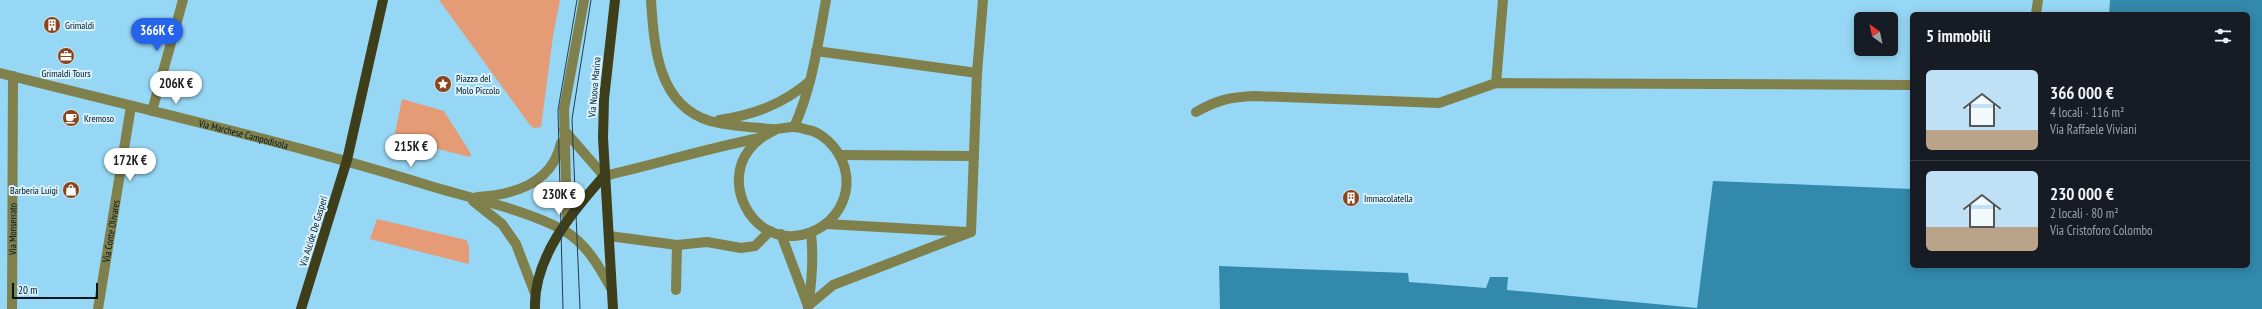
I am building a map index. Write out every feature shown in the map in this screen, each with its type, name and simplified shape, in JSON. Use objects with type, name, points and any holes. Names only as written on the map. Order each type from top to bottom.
[{"type":"main road","points":[[347,160],[383,0]]},
{"type":"main road","name":"Via Nuova Marina","points":[[612,309],[609,236],[604,176],[604,99],[615,0]]},
{"type":"main road","name":"Via Alcide De Gasperi","points":[[301,309],[347,160]]},
{"type":"main road","points":[[534,309],[534,291],[542,269],[564,225],[604,176]]},
{"type":"street","points":[[152,111],[183,0]]},
{"type":"street","points":[[564,225],[564,109],[584,0]]},
{"type":"street","points":[[651,0],[655,48],[668,86],[680,104],[696,116],[710,121],[775,130],[794,127],[812,130],[829,140],[841,155],[847,173],[846,191],[840,209],[828,224],[811,233],[792,236],[781,234],[760,226],[749,214],[741,199],[738,182],[741,165],[748,150],[760,138],[775,130]]},
{"type":"street","points":[[794,127],[802,109],[810,81],[826,0]]},
{"type":"street","points":[[972,232],[974,156],[983,0]]},
{"type":"street","points":[[1496,83],[1503,0]]},
{"type":"street","points":[[2036,12],[2038,0]]},
{"type":"street","points":[[816,51],[978,73]]},
{"type":"street","name":"Via Marchese Campodisola","points":[[0,73],[347,160],[469,198],[564,225],[589,252],[611,288]]},
{"type":"street","name":"Via Monserrato","points":[[12,309],[13,76]]},
{"type":"street","points":[[710,121],[752,113],[776,105],[795,94],[810,81]]},
{"type":"street","points":[[1196,112],[1213,102],[1229,98],[1255,96],[1439,103],[1496,83],[1910,85]]},
{"type":"street","name":"Via Conte Olivares","points":[[98,309],[131,106]]},
{"type":"street","points":[[564,130],[604,176],[645,167],[723,145],[760,138]]},
{"type":"street","points":[[469,198],[512,193],[528,187],[541,178],[552,166],[559,153],[564,130]]},
{"type":"street","points":[[841,155],[974,156]]},
{"type":"street","points":[[469,198],[502,224],[516,244],[534,291]]},
{"type":"street","points":[[828,224],[972,232]]},
{"type":"street","points":[[609,236],[677,245],[707,242],[742,248],[755,246],[770,230]]},
{"type":"street","points":[[808,308],[833,285],[972,232]]},
{"type":"street","points":[[808,308],[812,288],[814,258],[811,233]]},
{"type":"street","points":[[781,234],[808,308]]},
{"type":"street","points":[[676,290],[677,245]]},
{"type":"shaded area","points":[[439,0],[560,0],[553,36],[541,127],[534,128],[530,125]]},
{"type":"shaded area","points":[[402,99],[444,111],[471,154],[470,157],[394,138]]},
{"type":"shaded area","points":[[377,219],[466,240],[469,246],[469,264],[370,239]]},
{"type":"water","points":[[2110,0],[2262,0],[2262,309],[1220,309],[1219,266],[1408,273],[1409,282],[1486,288],[1490,277],[1508,277],[1507,290],[1697,308],[1713,181],[1910,189],[1910,268],[2250,268],[2250,12],[2109,12]]},
{"type":"tram line","points":[[563,309],[558,110],[577,0]]},
{"type":"tram line","points":[[580,309],[572,119],[591,0]]},
{"type":"place","name":"Grimaldi","points":[[52,25]]},
{"type":"place","name":"Grimaldi Tours","points":[[66,56]]},
{"type":"place","name":"Piazza del Molo Piccolo","points":[[443,84]]},
{"type":"place","name":"Kremoso","points":[[71,118]]},
{"type":"place","name":"Barberia Luigi","points":[[71,190]]},
{"type":"place","name":"Immacolatella","points":[[1351,198]]}]
